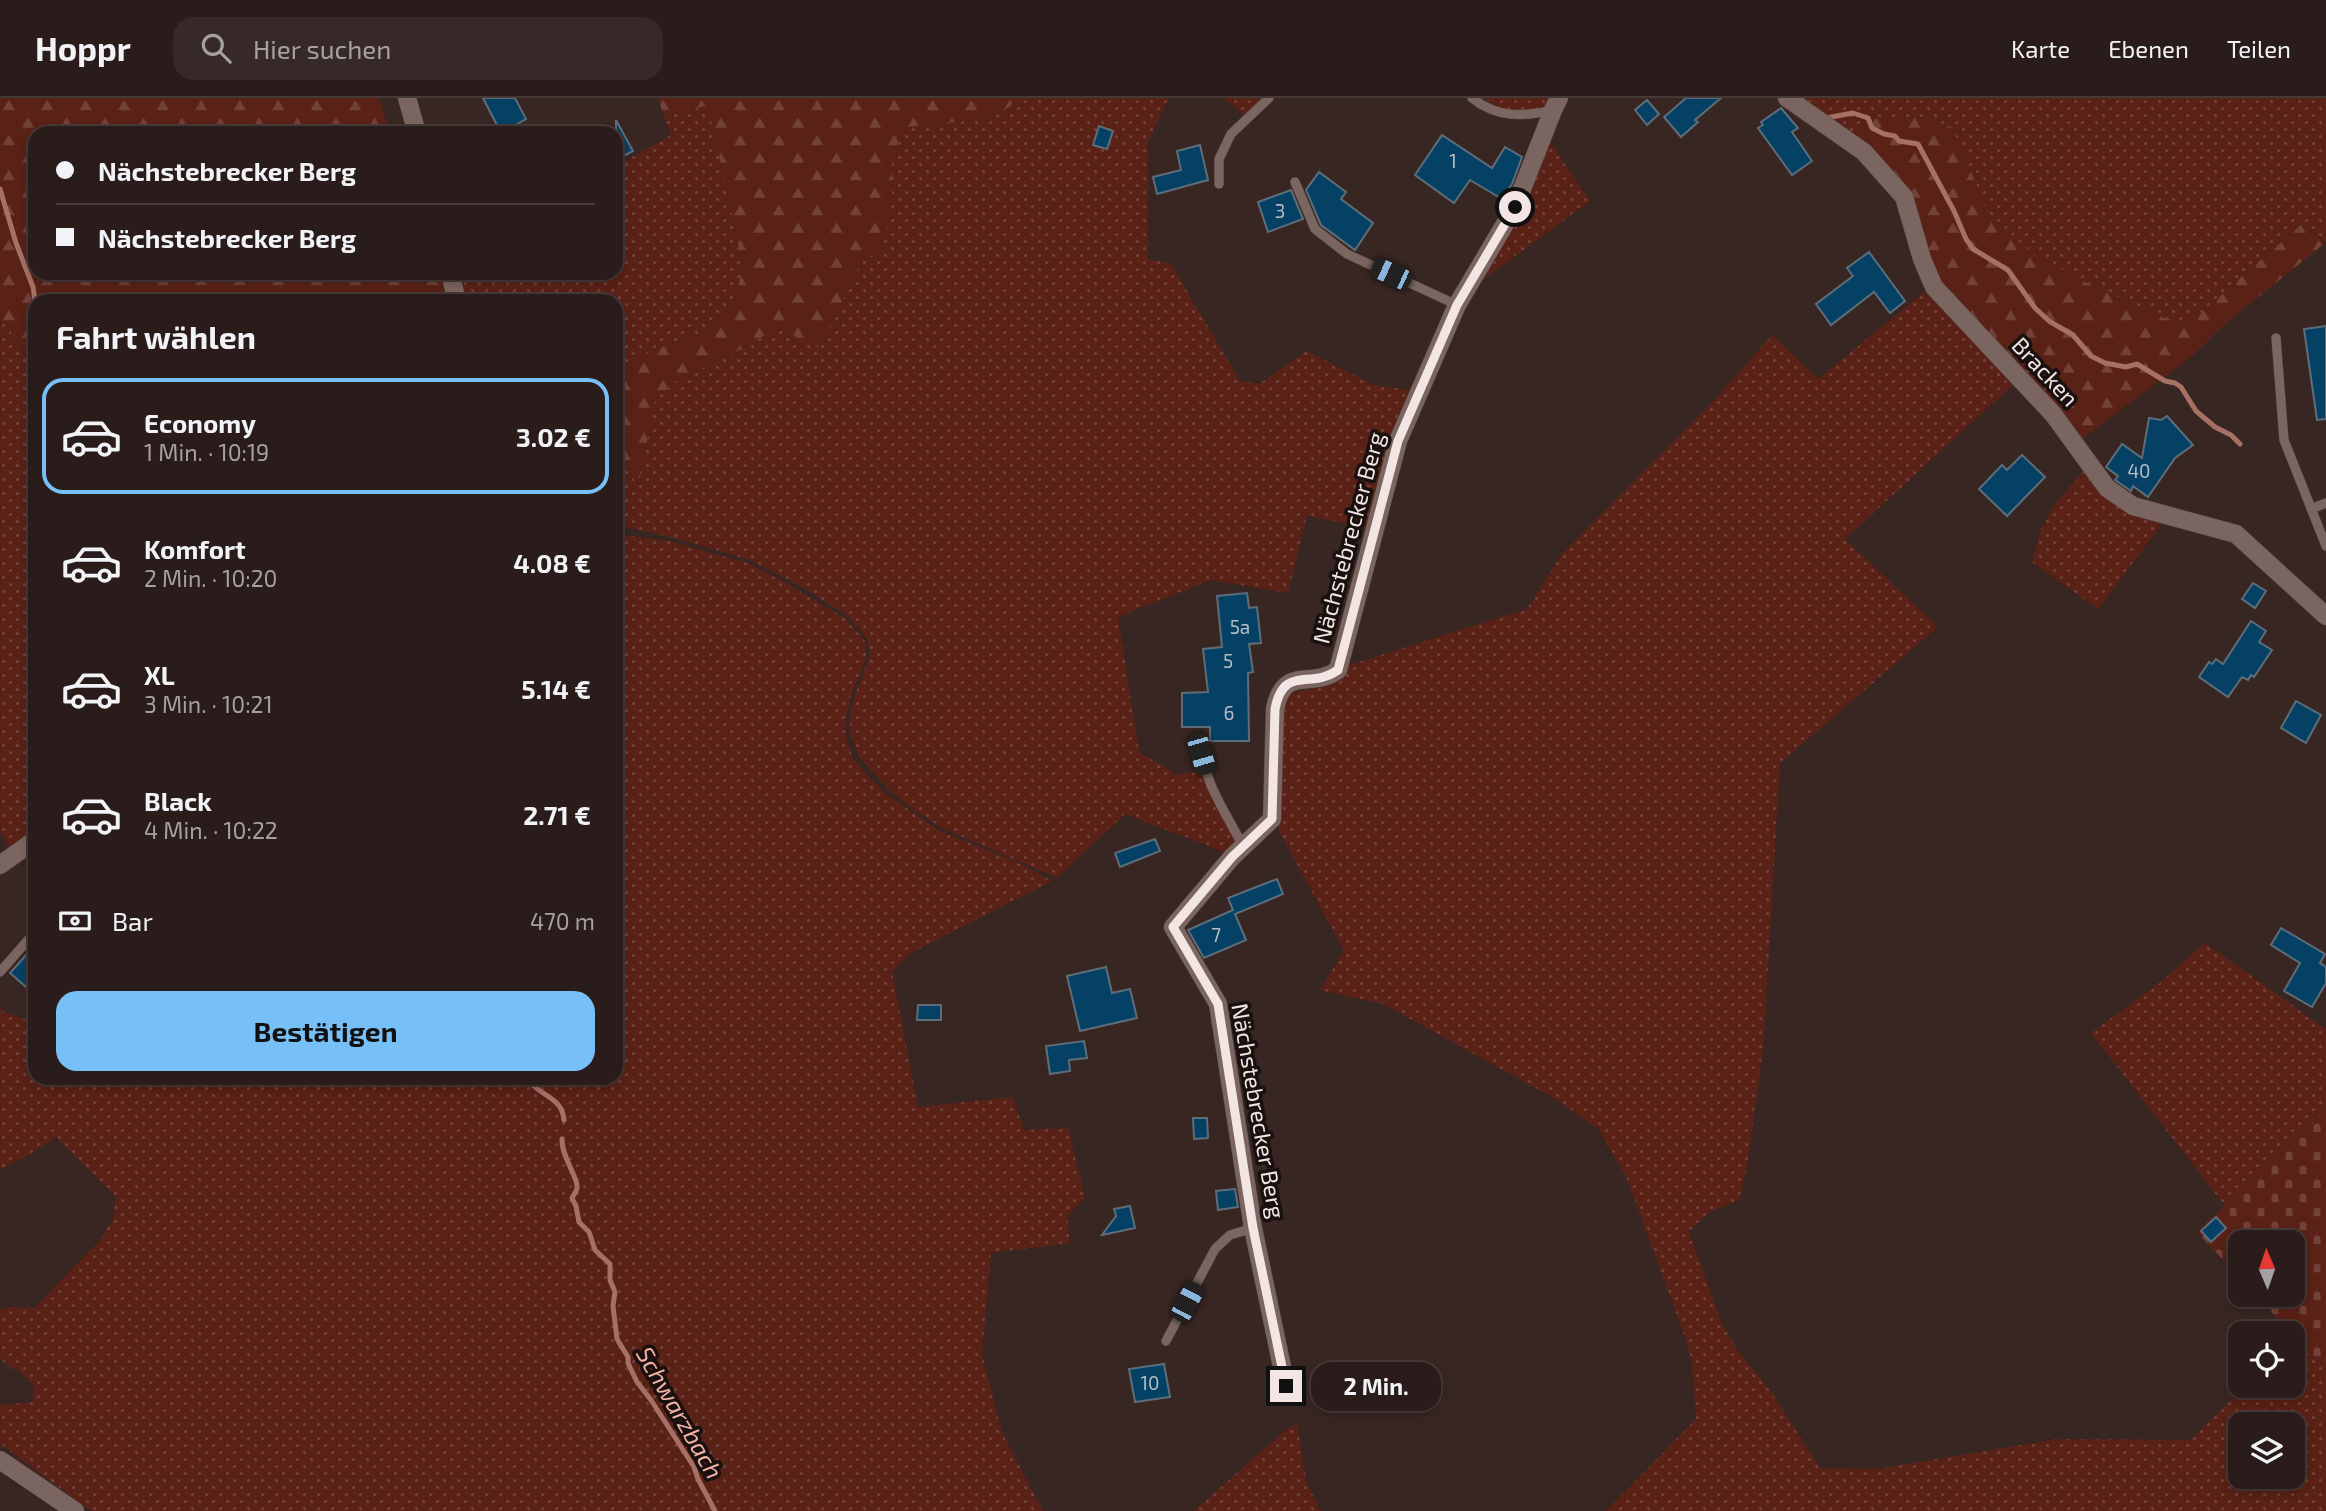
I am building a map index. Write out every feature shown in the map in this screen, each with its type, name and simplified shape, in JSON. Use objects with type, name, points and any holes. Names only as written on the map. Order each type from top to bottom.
[{"type":"street","points":[[407,98],[415,126]]},
{"type":"street","name":"Bracken","points":[[1787,98],[1864,152],[1905,197],[1922,259],[1934,287],[2053,414],[2107,488],[2133,506],[2236,534],[2326,616]]},
{"type":"street","name":"Nächstebrecker Berg","points":[[1286,1386],[1253,1228],[1218,1004],[1173,927],[1243,846],[1272,819],[1275,709],[1278,695],[1283,686],[1297,680],[1327,678],[1338,670],[1398,441],[1457,305],[1515,207],[1556,104]]},
{"type":"street","points":[[0,865],[28,845]]},
{"type":"street","points":[[0,1460],[75,1511]]},
{"type":"lane","points":[[1219,184],[1219,159],[1231,134],[1269,98]]},
{"type":"lane","points":[[1472,98],[1503,114],[1528,116],[1556,104]]},
{"type":"lane","points":[[1295,182],[1315,229],[1346,254],[1457,305]]},
{"type":"lane","points":[[2276,338],[2284,440],[2326,546]]},
{"type":"lane","points":[[2311,509],[2326,502]]},
{"type":"lane","points":[[1201,739],[1201,754],[1207,775],[1243,846]]},
{"type":"lane","points":[[0,972],[28,940]]},
{"type":"lane","points":[[1166,1340],[1215,1249],[1230,1235],[1253,1228]]},
{"type":"green space","points":[[0,98],[379,98],[388,126],[28,126],[28,280],[449,280],[452,294],[28,294],[28,360],[3,319],[0,307]]},
{"type":"green space","points":[[658,98],[1034,98],[1018,101],[992,118],[907,127],[892,153],[892,195],[882,250],[862,261],[819,348],[799,340],[781,325],[748,346],[676,381],[655,400],[638,487],[623,458],[623,379],[627,363],[662,347],[694,337],[735,299],[743,266],[708,105],[664,117]]},
{"type":"green space","points":[[1034,98],[1169,98],[1148,142],[1148,259],[1171,264],[1240,381],[1259,384],[1307,351],[1373,385],[1417,391],[1369,528],[1307,516],[1288,593],[1210,580],[1118,617],[1139,752],[1177,775],[1201,771],[1238,844],[1229,854],[1125,814],[1057,878],[942,828],[889,790],[859,757],[850,734],[850,718],[855,695],[870,656],[867,639],[848,616],[802,587],[750,560],[671,537],[623,527],[623,458],[638,486],[655,399],[677,380],[734,353],[781,324],[819,347],[892,195],[892,153],[907,127],[992,118],[1018,101]]},
{"type":"green space","points":[[1224,98],[1262,98],[1244,115]]},
{"type":"green space","points":[[1483,98],[1553,98],[1540,108],[1516,112],[1503,109]]},
{"type":"green space","points":[[1791,98],[2326,98],[2326,242],[2301,224],[2189,323],[2164,318],[2031,254],[1988,212],[1922,117],[1876,117],[1852,141]]},
{"type":"green space","points":[[708,104],[743,266],[735,299],[694,337],[628,363],[623,382],[623,294],[458,294],[455,280],[623,280],[623,162],[671,135],[664,117]]},
{"type":"green space","points":[[1877,117],[1922,117],[1952,127],[1988,212],[2031,253],[2093,286],[2164,318],[2189,323],[2302,224],[2325,243],[2226,323],[2192,356],[2078,442],[1937,284],[1907,196],[1852,141]]},
{"type":"green space","points":[[1546,136],[1590,201],[1468,292]]},
{"type":"green space","points":[[1928,289],[2015,383],[1845,539],[1938,627],[1780,763],[1763,1050],[1746,1172],[1739,1200],[1710,1212],[1689,1231],[1721,1322],[1738,1351],[1770,1390],[1820,1468],[1878,1469],[2058,1439],[2190,1440],[2234,1398],[2305,1398],[2305,1348],[2326,1369],[2326,1511],[1606,1511],[1696,1419],[1692,1362],[1684,1334],[1627,1179],[1599,1130],[1554,1098],[1383,1004],[1320,990],[1344,951],[1279,831],[1279,714],[1284,696],[1333,684],[1343,677],[1346,666],[1527,609],[1562,554],[1709,406],[1772,335],[1818,379]]},
{"type":"green space","points":[[0,305],[3,318],[28,362],[28,839],[11,851],[0,831]]},
{"type":"green space","points":[[2088,466],[2165,520],[2098,609],[2032,562],[2041,529],[2055,504]]},
{"type":"green space","points":[[623,535],[669,541],[748,563],[846,619],[865,641],[866,659],[851,695],[845,721],[846,737],[853,758],[865,773],[885,793],[938,830],[1014,861],[1052,881],[911,953],[892,972],[918,1107],[1013,1097],[1024,1130],[1068,1128],[1085,1198],[1067,1216],[1070,1243],[991,1253],[982,1354],[1002,1432],[1043,1511],[91,1511],[0,1444],[0,1405],[34,1402],[33,1385],[17,1369],[14,1370],[0,1359],[0,1309],[34,1308],[100,1240],[113,1218],[116,1197],[56,1137],[0,1170],[0,1008],[3,1012],[28,1020],[28,1085],[623,1085]]},
{"type":"green space","points":[[2205,943],[2326,1029],[2326,1111],[2225,1206],[2091,1033],[2161,982]]},
{"type":"green space","points":[[2326,1111],[2326,1369],[2305,1347],[2305,1321],[2280,1321],[2267,1307],[2305,1307],[2305,1230],[2228,1230],[2228,1265],[2197,1232]]},
{"type":"green space","points":[[1297,1423],[1307,1484],[1321,1511],[1194,1511],[1282,1433]]},
{"type":"building","points":[[483,98],[515,98],[526,119],[514,126],[497,126]]},
{"type":"building","points":[[1686,98],[1721,98],[1695,120],[1698,122],[1681,137],[1664,117]]},
{"type":"building","points":[[1647,100],[1659,114],[1647,125],[1635,110]]},
{"type":"building","points":[[1781,108],[1798,128],[1792,132],[1812,161],[1792,175],[1758,128],[1763,125],[1761,122]]},
{"type":"building","points":[[1099,126],[1113,131],[1107,149],[1093,145]]},
{"type":"building","points":[[623,133],[633,151],[623,156]]},
{"type":"building","points":[[1442,135],[1492,168],[1505,147],[1522,157],[1512,184],[1502,199],[1470,180],[1454,203],[1415,175]]},
{"type":"building","points":[[1200,145],[1208,180],[1157,194],[1153,177],[1181,170],[1177,151]]},
{"type":"building","points":[[1319,172],[1346,192],[1341,199],[1373,223],[1355,250],[1321,225],[1306,190]]},
{"type":"building","points":[[1291,190],[1303,219],[1268,232],[1258,202]]},
{"type":"building","points":[[1869,252],[1905,301],[1890,313],[1874,292],[1831,325],[1816,304],[1853,276],[1847,268]]},
{"type":"building","points":[[2326,326],[2326,419],[2317,420],[2304,329]]},
{"type":"building","points":[[2167,416],[2193,445],[2175,458],[2148,497],[2133,486],[2131,491],[2115,480],[2118,476],[2106,467],[2122,444],[2142,458],[2149,418],[2161,420]]},
{"type":"building","points":[[2022,455],[2045,477],[2007,516],[1979,489],[2002,465],[2007,470]]},
{"type":"building","points":[[2253,583],[2266,591],[2255,608],[2242,599]]},
{"type":"building","points":[[1247,593],[1249,608],[1257,607],[1261,643],[1249,644],[1253,672],[1248,673],[1249,741],[1210,741],[1210,727],[1182,727],[1182,693],[1208,692],[1203,649],[1222,647],[1217,596]]},
{"type":"building","points":[[2251,621],[2266,631],[2259,642],[2272,650],[2254,677],[2251,675],[2248,680],[2242,677],[2228,697],[2199,677],[2209,662],[2212,664],[2216,659],[2223,664]]},
{"type":"building","points":[[2296,701],[2321,715],[2306,743],[2281,728]]},
{"type":"building","points":[[1155,839],[1160,851],[1120,867],[1115,853]]},
{"type":"building","points":[[1277,879],[1283,894],[1235,914],[1246,940],[1204,958],[1188,930],[1233,910],[1228,898]]},
{"type":"building","points":[[2281,928],[2325,954],[2320,963],[2326,967],[2326,983],[2312,1007],[2284,991],[2300,963],[2271,945]]},
{"type":"building","points":[[28,953],[28,989],[10,973]]},
{"type":"building","points":[[1106,967],[1112,993],[1130,989],[1137,1018],[1080,1031],[1067,976]]},
{"type":"building","points":[[918,1005],[941,1005],[941,1020],[917,1020]]},
{"type":"building","points":[[1084,1041],[1087,1058],[1069,1060],[1070,1071],[1050,1074],[1046,1046]]},
{"type":"building","points":[[1193,1118],[1207,1118],[1208,1138],[1194,1139]]},
{"type":"building","points":[[1235,1189],[1238,1207],[1218,1210],[1216,1191]]},
{"type":"building","points":[[1130,1206],[1135,1228],[1102,1235],[1116,1216],[1114,1209]]},
{"type":"building","points":[[2216,1217],[2226,1228],[2211,1242],[2201,1231]]},
{"type":"building","points":[[1164,1364],[1170,1397],[1135,1402],[1129,1369]]},
{"type":"waterway","points":[[1826,118],[1853,113],[1868,118],[1872,128],[1884,134],[1895,136],[1899,141],[1918,144],[1973,249],[2008,270],[2035,308],[2049,321],[2073,335],[2091,356],[2105,363],[2126,367],[2137,364],[2165,381],[2175,383],[2181,387],[2196,411],[2240,444]]},
{"type":"waterway","name":"Schwarzbach","points":[[0,189],[28,274]]},
{"type":"waterway","name":"Schwarzbach","points":[[30,280],[34,294]]},
{"type":"waterway","name":"Schwarzbach","points":[[533,1085],[555,1101],[564,1120]]},
{"type":"waterway","name":"Schwarzbach","points":[[562,1139],[564,1153],[577,1184],[572,1198],[579,1222],[589,1232],[595,1250],[610,1264],[610,1280],[615,1292],[613,1306],[617,1339],[628,1357],[637,1382],[694,1467],[715,1511]]},
{"type":"route","points":[[1286,1386],[1253,1228],[1218,1004],[1173,927],[1232,857],[1272,819],[1275,709],[1278,695],[1283,686],[1297,680],[1327,678],[1338,670],[1398,441],[1457,305],[1515,207]]}]
